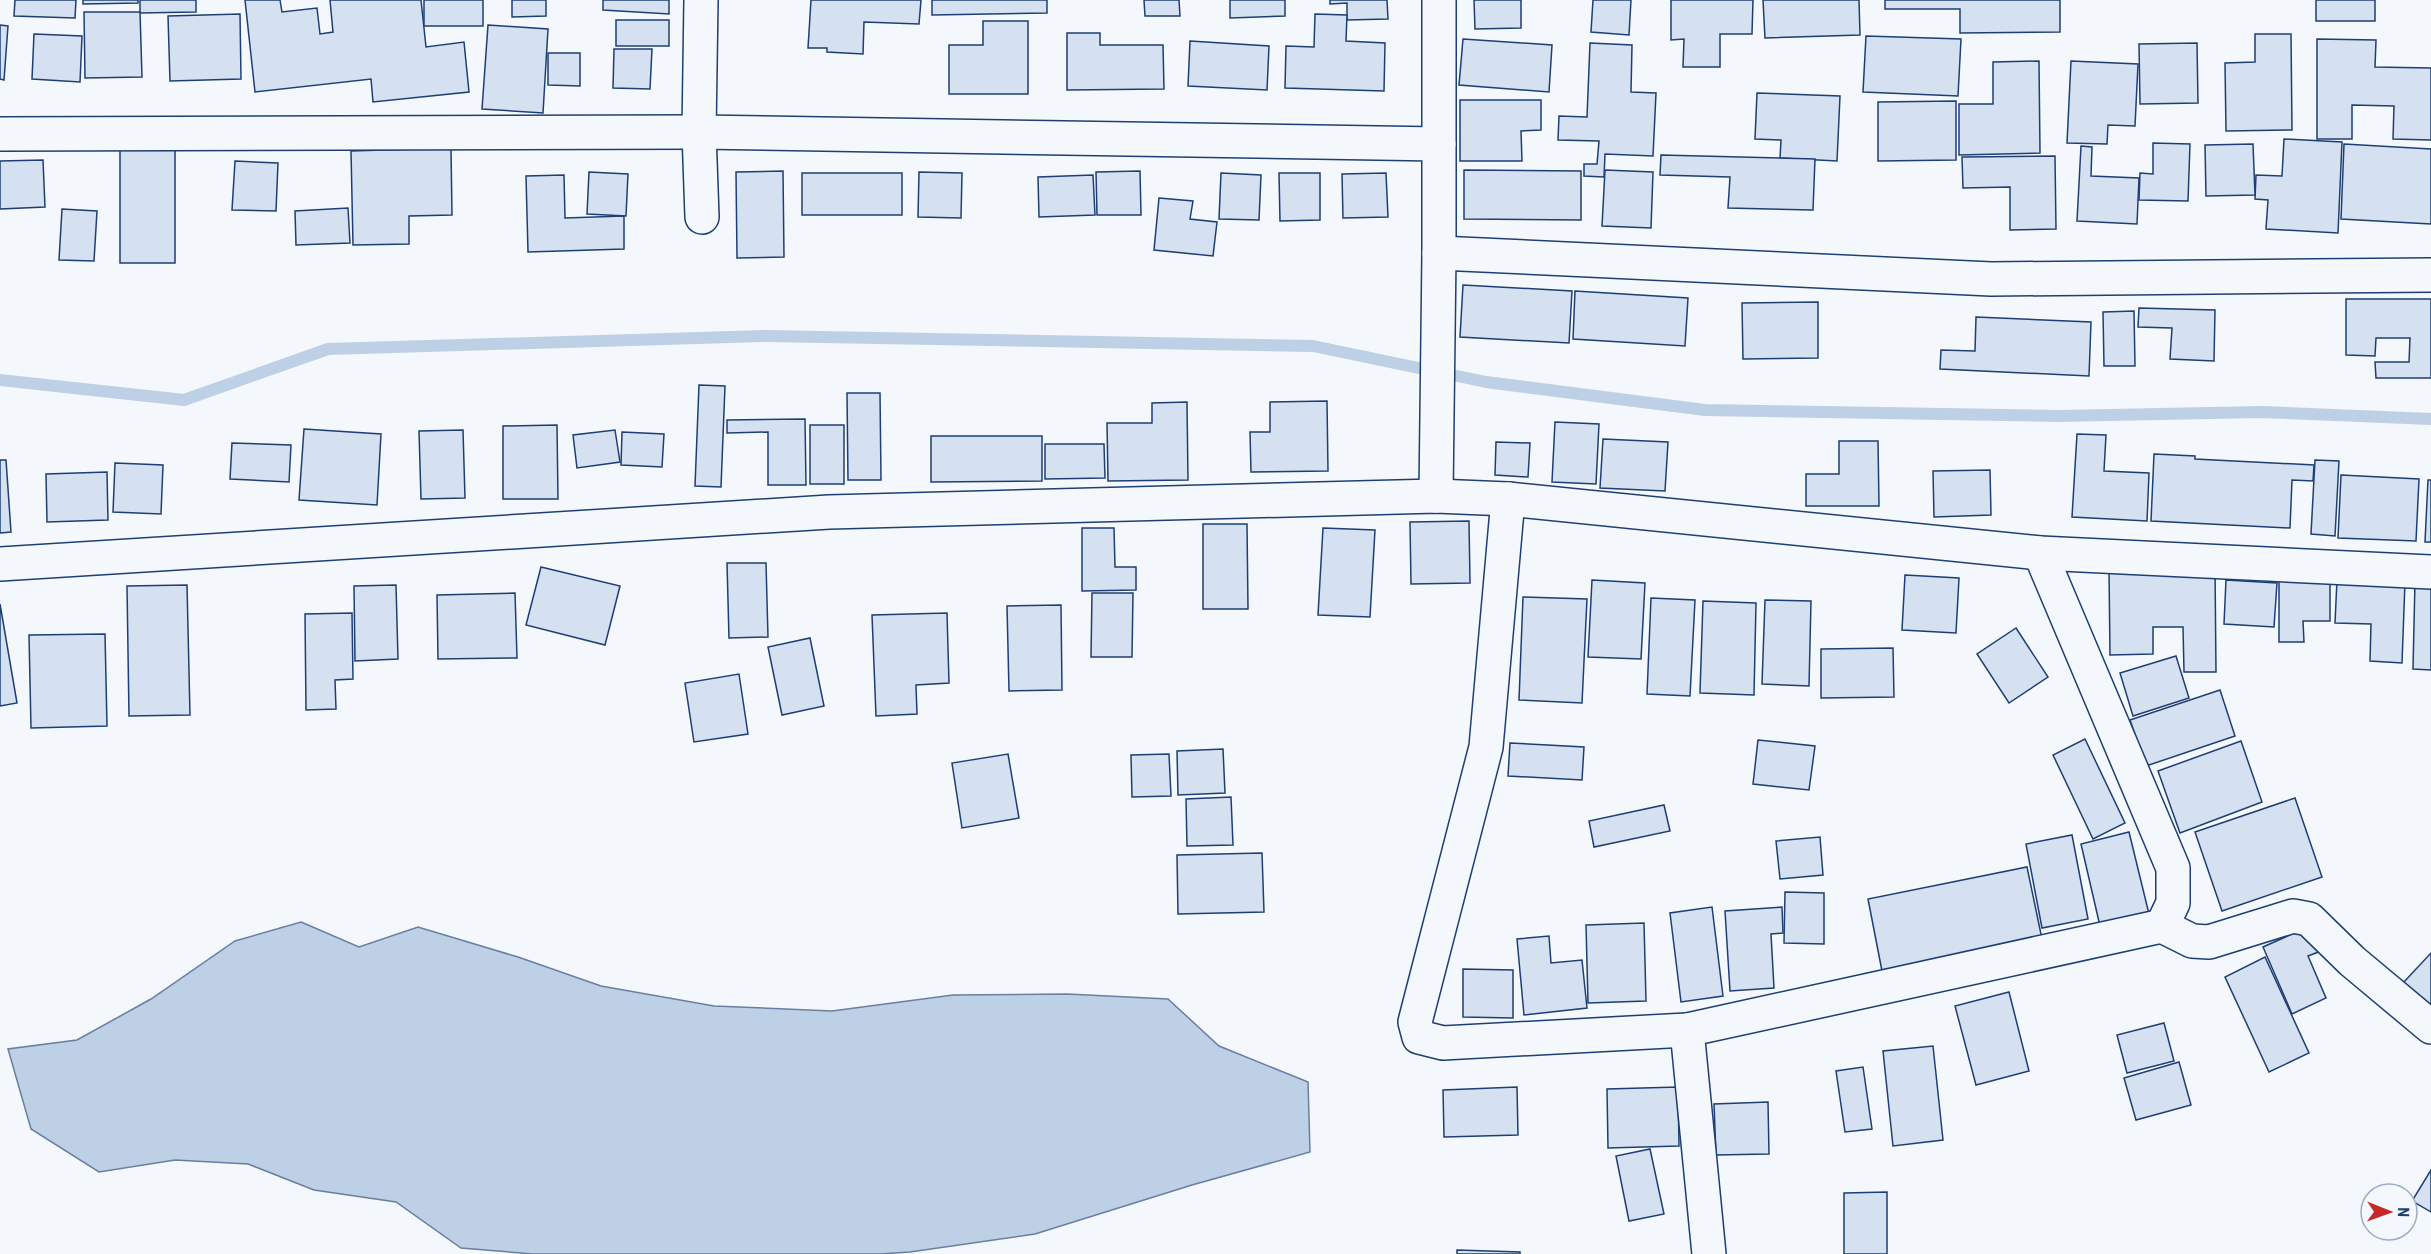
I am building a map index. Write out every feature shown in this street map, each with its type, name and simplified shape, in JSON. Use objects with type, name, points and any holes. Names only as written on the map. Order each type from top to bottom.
[{"type":"street","points":[[701,0],[699,132],[702,217]]},
{"type":"street","points":[[1437,496],[1438,0]]},
{"type":"street","points":[[0,134],[699,132],[1439,144]]},
{"type":"street","points":[[1439,253],[1991,279],[2431,275]]},
{"type":"street","points":[[0,564],[829,513],[1437,496],[1508,499],[2040,553],[2431,572]]},
{"type":"street","points":[[1508,499],[1486,747],[1415,1022],[1419,1037],[1443,1043],[1686,1030],[2162,926],[2192,941],[2209,942],[2293,916],[2309,919],[2352,962],[2431,1027]]},
{"type":"street","points":[[2040,553],[2173,867],[2173,903],[2162,926]]},
{"type":"street","points":[[1686,1030],[1709,1254]]},
{"type":"water","points":[[301,922],[359,947],[418,927],[518,957],[601,986],[714,1006],[832,1011],[953,995],[1067,994],[1168,999],[1219,1046],[1308,1082],[1310,1152],[1192,1185],[1035,1234],[910,1252],[880,1254],[533,1254],[461,1248],[396,1202],[314,1190],[248,1164],[175,1160],[99,1172],[31,1129],[8,1049],[77,1040],[151,999],[235,941]]},
{"type":"building","points":[[15,0],[76,0],[75,18],[14,16]]},
{"type":"building","points":[[83,0],[138,0],[138,3],[83,4]]},
{"type":"building","points":[[140,0],[196,0],[196,12],[140,13]]},
{"type":"building","points":[[245,0],[280,0],[282,12],[317,8],[320,34],[333,32],[330,0],[421,0],[426,47],[464,42],[469,92],[373,102],[371,79],[255,92]]},
{"type":"building","points":[[424,0],[483,0],[483,26],[424,26]]},
{"type":"building","points":[[512,0],[546,0],[546,16],[512,17]]},
{"type":"building","points":[[603,0],[669,0],[669,14],[603,10]]},
{"type":"building","points":[[811,0],[921,0],[919,24],[864,22],[863,54],[827,52],[827,48],[808,48]]},
{"type":"building","points":[[932,0],[1047,0],[1047,13],[932,15]]},
{"type":"building","points":[[1144,0],[1179,0],[1180,16],[1145,16]]},
{"type":"building","points":[[1230,0],[1285,0],[1285,16],[1230,18]]},
{"type":"building","points":[[1330,0],[1387,0],[1388,19],[1347,20],[1347,3],[1330,4]]},
{"type":"building","points":[[1474,0],[1521,0],[1521,28],[1475,29]]},
{"type":"building","points":[[1593,0],[1631,0],[1629,35],[1591,32]]},
{"type":"building","points":[[1671,0],[1753,0],[1752,34],[1720,34],[1720,67],[1683,67],[1684,39],[1671,40]]},
{"type":"building","points":[[1763,0],[1859,0],[1860,35],[1765,38]]},
{"type":"building","points":[[1885,0],[2060,0],[2060,32],[1960,33],[1960,9],[1885,9]]},
{"type":"building","points":[[2316,0],[2375,0],[2375,21],[2316,21]]},
{"type":"building","points":[[84,12],[140,12],[142,77],[85,78]]},
{"type":"building","points":[[240,14],[241,79],[170,81],[168,16]]},
{"type":"building","points":[[1315,14],[1347,15],[1346,41],[1385,43],[1384,91],[1285,88],[1286,46],[1314,47]]},
{"type":"building","points":[[616,20],[669,20],[669,46],[616,46]]},
{"type":"building","points":[[983,21],[1028,21],[1028,94],[949,94],[949,45],[983,45]]},
{"type":"building","points":[[0,25],[8,26],[4,80],[0,79]]},
{"type":"building","points":[[488,25],[548,29],[543,113],[482,109]]},
{"type":"building","points":[[1067,33],[1100,33],[1100,45],[1163,45],[1164,89],[1067,90]]},
{"type":"building","points":[[34,34],[82,36],[80,82],[32,79]]},
{"type":"building","points":[[2255,34],[2291,34],[2292,130],[2226,131],[2225,63],[2255,62]]},
{"type":"building","points":[[1866,36],[1961,39],[1958,96],[1863,92]]},
{"type":"building","points":[[1463,39],[1552,45],[1549,92],[1459,85]]},
{"type":"building","points":[[2317,39],[2376,40],[2375,67],[2431,68],[2431,140],[2393,139],[2394,106],[2352,105],[2352,139],[2317,139]]},
{"type":"building","points":[[1190,41],[1269,46],[1267,90],[1188,86]]},
{"type":"building","points":[[1590,43],[1632,45],[1631,92],[1656,93],[1653,156],[1605,154],[1604,177],[1584,176],[1584,164],[1597,164],[1599,141],[1558,140],[1559,116],[1587,117]]},
{"type":"building","points":[[2197,43],[2198,103],[2140,104],[2139,44]]},
{"type":"building","points":[[614,49],[652,49],[650,89],[613,88]]},
{"type":"building","points":[[548,53],[580,53],[580,86],[548,85]]},
{"type":"building","points":[[2039,61],[2040,153],[1959,155],[1959,104],[1993,104],[1993,62]]},
{"type":"building","points":[[2071,61],[2138,64],[2135,126],[2108,125],[2107,144],[2067,143]]},
{"type":"building","points":[[1757,93],[1840,96],[1837,161],[1780,158],[1781,140],[1755,139]]},
{"type":"building","points":[[1460,100],[1541,100],[1541,130],[1521,131],[1522,161],[1460,161]]},
{"type":"building","points":[[1956,101],[1956,160],[1878,161],[1878,102]]},
{"type":"building","points":[[2284,139],[2342,142],[2338,233],[2266,229],[2268,200],[2255,199],[2256,175],[2282,176]]},
{"type":"building","points":[[175,142],[175,263],[120,263],[120,143]]},
{"type":"building","points":[[2153,143],[2190,144],[2188,201],[2139,200],[2140,173],[2153,174]]},
{"type":"building","points":[[2253,144],[2255,195],[2206,196],[2205,145]]},
{"type":"building","points":[[2344,144],[2431,149],[2431,224],[2341,219]]},
{"type":"building","points":[[2081,146],[2092,147],[2091,176],[2139,178],[2137,224],[2077,221]]},
{"type":"building","points":[[451,148],[452,215],[409,216],[409,244],[353,245],[351,151]]},
{"type":"building","points":[[1661,155],[1815,159],[1813,210],[1728,208],[1730,177],[1660,175]]},
{"type":"building","points":[[2055,156],[2056,229],[2010,230],[2010,187],[1963,188],[1962,157]]},
{"type":"building","points":[[43,160],[45,207],[0,209],[0,161]]},
{"type":"building","points":[[235,161],[278,163],[276,211],[232,210]]},
{"type":"building","points":[[1464,170],[1581,171],[1581,220],[1464,219]]},
{"type":"building","points":[[1605,170],[1653,172],[1651,228],[1602,226]]},
{"type":"building","points":[[783,171],[784,257],[737,258],[736,172]]},
{"type":"building","points":[[1140,171],[1141,215],[1097,215],[1096,172]]},
{"type":"building","points":[[589,172],[628,174],[626,216],[587,214]]},
{"type":"building","points":[[919,172],[962,173],[961,218],[918,217]]},
{"type":"building","points":[[802,173],[902,173],[902,215],[802,215]]},
{"type":"building","points":[[1221,173],[1261,175],[1259,220],[1219,219]]},
{"type":"building","points":[[1279,173],[1320,173],[1320,220],[1280,221]]},
{"type":"building","points":[[1386,173],[1388,217],[1343,218],[1342,174]]},
{"type":"building","points":[[564,175],[565,218],[624,216],[624,249],[528,252],[526,176]]},
{"type":"building","points":[[1093,175],[1095,215],[1039,217],[1038,177]]},
{"type":"building","points":[[1159,198],[1193,201],[1190,219],[1217,222],[1213,256],[1154,250]]},
{"type":"building","points":[[348,208],[350,243],[296,245],[295,211]]},
{"type":"building","points":[[62,209],[97,211],[94,261],[59,260]]},
{"type":"building","points":[[1463,285],[1572,291],[1569,343],[1460,337]]},
{"type":"building","points":[[1575,291],[1688,298],[1685,346],[1573,339]]},
{"type":"building","points":[[2346,299],[2431,299],[2431,378],[2376,378],[2375,362],[2409,362],[2410,338],[2376,338],[2375,356],[2346,355]]},
{"type":"building","points":[[1818,302],[1818,358],[1743,359],[1742,303]]},
{"type":"building","points":[[2139,308],[2215,310],[2214,361],[2170,359],[2172,328],[2138,327]]},
{"type":"building","points":[[2134,311],[2135,366],[2104,366],[2103,312]]},
{"type":"building","points":[[1976,317],[2091,322],[2089,376],[1940,369],[1941,350],[1975,351]]},
{"type":"building","points":[[699,385],[725,386],[721,487],[695,486]]},
{"type":"building","points":[[847,393],[880,393],[881,480],[848,480]]},
{"type":"building","points":[[1327,401],[1328,471],[1251,472],[1250,432],[1270,432],[1270,402]]},
{"type":"building","points":[[1187,402],[1188,480],[1108,481],[1107,423],[1152,423],[1152,403]]},
{"type":"building","points":[[805,419],[806,485],[768,485],[768,432],[727,433],[727,420]]},
{"type":"building","points":[[1555,422],[1599,424],[1596,484],[1552,482]]},
{"type":"building","points":[[557,425],[558,499],[503,499],[503,426]]},
{"type":"building","points":[[810,425],[844,425],[844,484],[810,484]]},
{"type":"building","points":[[304,429],[381,434],[377,505],[299,500]]},
{"type":"building","points":[[463,430],[465,498],[421,499],[419,431]]},
{"type":"building","points":[[615,430],[620,462],[577,468],[573,435]]},
{"type":"building","points":[[622,432],[664,434],[662,467],[621,465]]},
{"type":"building","points":[[2077,434],[2106,435],[2104,471],[2149,473],[2147,521],[2072,517]]},
{"type":"building","points":[[931,436],[1042,436],[1042,481],[931,482]]},
{"type":"building","points":[[1603,439],[1668,442],[1665,491],[1600,488]]},
{"type":"building","points":[[1839,441],[1878,441],[1879,506],[1806,506],[1806,474],[1839,474]]},
{"type":"building","points":[[1496,442],[1530,443],[1528,477],[1495,475]]},
{"type":"building","points":[[232,443],[291,445],[289,482],[230,479]]},
{"type":"building","points":[[1045,444],[1104,444],[1105,478],[1045,479]]},
{"type":"building","points":[[2154,454],[2195,456],[2195,459],[2314,465],[2313,481],[2292,480],[2290,528],[2151,521]]},
{"type":"building","points":[[0,460],[6,460],[11,532],[0,533]]},
{"type":"building","points":[[2315,460],[2339,461],[2335,536],[2311,534]]},
{"type":"building","points":[[115,463],[163,465],[161,514],[113,512]]},
{"type":"building","points":[[1990,470],[1991,515],[1934,517],[1933,471]]},
{"type":"building","points":[[107,472],[108,520],[47,522],[46,474]]},
{"type":"building","points":[[2341,475],[2419,479],[2416,541],[2338,538]]},
{"type":"building","points":[[2428,480],[2431,480],[2431,542],[2425,542]]},
{"type":"building","points":[[1469,521],[1470,583],[1411,584],[1410,522]]},
{"type":"building","points":[[1203,524],[1247,524],[1248,609],[1203,609]]},
{"type":"building","points":[[1082,528],[1114,528],[1115,567],[1136,567],[1136,590],[1082,591]]},
{"type":"building","points":[[1323,528],[1375,530],[1370,617],[1318,615]]},
{"type":"building","points":[[727,563],[766,563],[768,637],[729,638]]},
{"type":"building","points":[[541,567],[620,586],[605,645],[526,625]]},
{"type":"building","points":[[2215,567],[2216,672],[2184,672],[2183,627],[2153,627],[2153,654],[2110,655],[2109,569]]},
{"type":"building","points":[[1905,575],[1959,578],[1956,633],[1902,630]]},
{"type":"building","points":[[2330,576],[2330,621],[2303,621],[2304,642],[2279,642],[2279,577]]},
{"type":"building","points":[[1592,580],[1645,583],[1641,659],[1588,657]]},
{"type":"building","points":[[2226,580],[2277,583],[2274,627],[2224,624]]},
{"type":"building","points":[[2337,580],[2405,582],[2402,663],[2370,661],[2371,624],[2335,623]]},
{"type":"building","points":[[2415,581],[2431,582],[2431,670],[2413,669]]},
{"type":"building","points":[[187,585],[190,715],[129,716],[127,586]]},
{"type":"building","points":[[396,585],[398,659],[355,661],[354,586]]},
{"type":"building","points":[[515,593],[517,658],[438,659],[437,595]]},
{"type":"building","points":[[1092,593],[1133,593],[1132,657],[1091,657]]},
{"type":"building","points":[[1523,597],[1587,599],[1582,703],[1519,700]]},
{"type":"building","points":[[1651,598],[1695,600],[1690,696],[1647,694]]},
{"type":"building","points":[[1765,600],[1811,601],[1809,686],[1762,684]]},
{"type":"building","points":[[1703,601],[1756,603],[1754,695],[1700,693]]},
{"type":"building","points":[[0,604],[17,703],[0,706]]},
{"type":"building","points":[[1061,605],[1062,690],[1009,691],[1007,606]]},
{"type":"building","points":[[352,613],[353,679],[335,680],[336,709],[306,710],[305,614]]},
{"type":"building","points":[[947,613],[949,683],[916,685],[917,714],[876,716],[872,615]]},
{"type":"building","points":[[2016,628],[2048,677],[2009,703],[1977,654]]},
{"type":"building","points":[[105,634],[107,726],[31,728],[29,635]]},
{"type":"building","points":[[810,638],[824,706],[782,715],[768,647]]},
{"type":"building","points":[[1893,648],[1894,697],[1821,698],[1821,649]]},
{"type":"building","points":[[2176,656],[2189,698],[2133,716],[2120,673]]},
{"type":"building","points":[[739,674],[748,734],[694,742],[685,683]]},
{"type":"building","points":[[2220,690],[2235,736],[2146,766],[2130,720]]},
{"type":"building","points":[[2085,739],[2125,823],[2093,839],[2053,755]]},
{"type":"building","points":[[1758,740],[1815,746],[1809,790],[1753,784]]},
{"type":"building","points":[[2241,741],[2262,802],[2180,833],[2158,771]]},
{"type":"building","points":[[1510,743],[1584,747],[1582,780],[1508,776]]},
{"type":"building","points":[[1223,749],[1225,793],[1178,795],[1177,751]]},
{"type":"building","points":[[1008,754],[1019,818],[962,828],[952,763]]},
{"type":"building","points":[[1169,754],[1171,796],[1132,797],[1131,755]]},
{"type":"building","points":[[1231,797],[1233,845],[1187,846],[1186,799]]},
{"type":"building","points":[[2295,798],[2322,877],[2222,911],[2195,832]]},
{"type":"building","points":[[1664,805],[1670,831],[1594,847],[1589,821]]},
{"type":"building","points":[[2129,832],[2149,914],[2100,926],[2081,844]]},
{"type":"building","points":[[2072,835],[2088,919],[2042,928],[2026,844]]},
{"type":"building","points":[[1820,837],[1823,875],[1780,879],[1776,841]]},
{"type":"building","points":[[1262,853],[1264,912],[1178,914],[1177,855]]},
{"type":"building","points":[[2027,867],[2042,939],[1882,971],[1868,899]]},
{"type":"building","points":[[1785,892],[1824,893],[1824,944],[1784,943]]},
{"type":"building","points":[[1712,907],[1723,996],[1681,1002],[1670,913]]},
{"type":"building","points":[[1782,907],[1783,933],[1771,934],[1774,988],[1730,991],[1725,911]]},
{"type":"building","points":[[1644,923],[1646,1001],[1588,1003],[1586,925]]},
{"type":"building","points":[[2310,926],[2321,951],[2308,956],[2326,998],[2292,1014],[2263,947]]},
{"type":"building","points":[[1549,936],[1551,963],[1582,960],[1587,1008],[1524,1015],[1517,939]]},
{"type":"building","points":[[2431,953],[2431,1009],[2403,983]]},
{"type":"building","points":[[2265,957],[2309,1053],[2269,1072],[2225,977]]},
{"type":"building","points":[[1463,969],[1513,970],[1513,1018],[1463,1017]]},
{"type":"building","points":[[2009,992],[2029,1071],[1976,1085],[1955,1006]]},
{"type":"building","points":[[2164,1023],[2174,1061],[2127,1073],[2117,1035]]},
{"type":"building","points":[[1933,1046],[1943,1140],[1893,1146],[1883,1051]]},
{"type":"building","points":[[2179,1062],[2191,1105],[2136,1120],[2124,1078]]},
{"type":"building","points":[[1863,1067],[1872,1129],[1845,1132],[1836,1071]]},
{"type":"building","points":[[1517,1087],[1518,1135],[1444,1137],[1443,1090]]},
{"type":"building","points":[[1678,1087],[1679,1146],[1608,1148],[1607,1089]]},
{"type":"building","points":[[1768,1102],[1769,1154],[1716,1155],[1714,1104]]},
{"type":"building","points":[[1650,1149],[1664,1214],[1629,1221],[1616,1156]]},
{"type":"building","points":[[2431,1170],[2431,1212],[2419,1205],[2419,1190]]},
{"type":"building","points":[[1887,1192],[1887,1254],[1844,1254],[1844,1193]]},
{"type":"building","points":[[1457,1250],[1520,1252],[1520,1254],[1457,1254]]},
{"type":"waterway","points":[[0,380],[184,400],[328,349],[765,336],[1313,346],[1486,382],[1705,410],[2059,416],[2261,412],[2431,419]]}]
